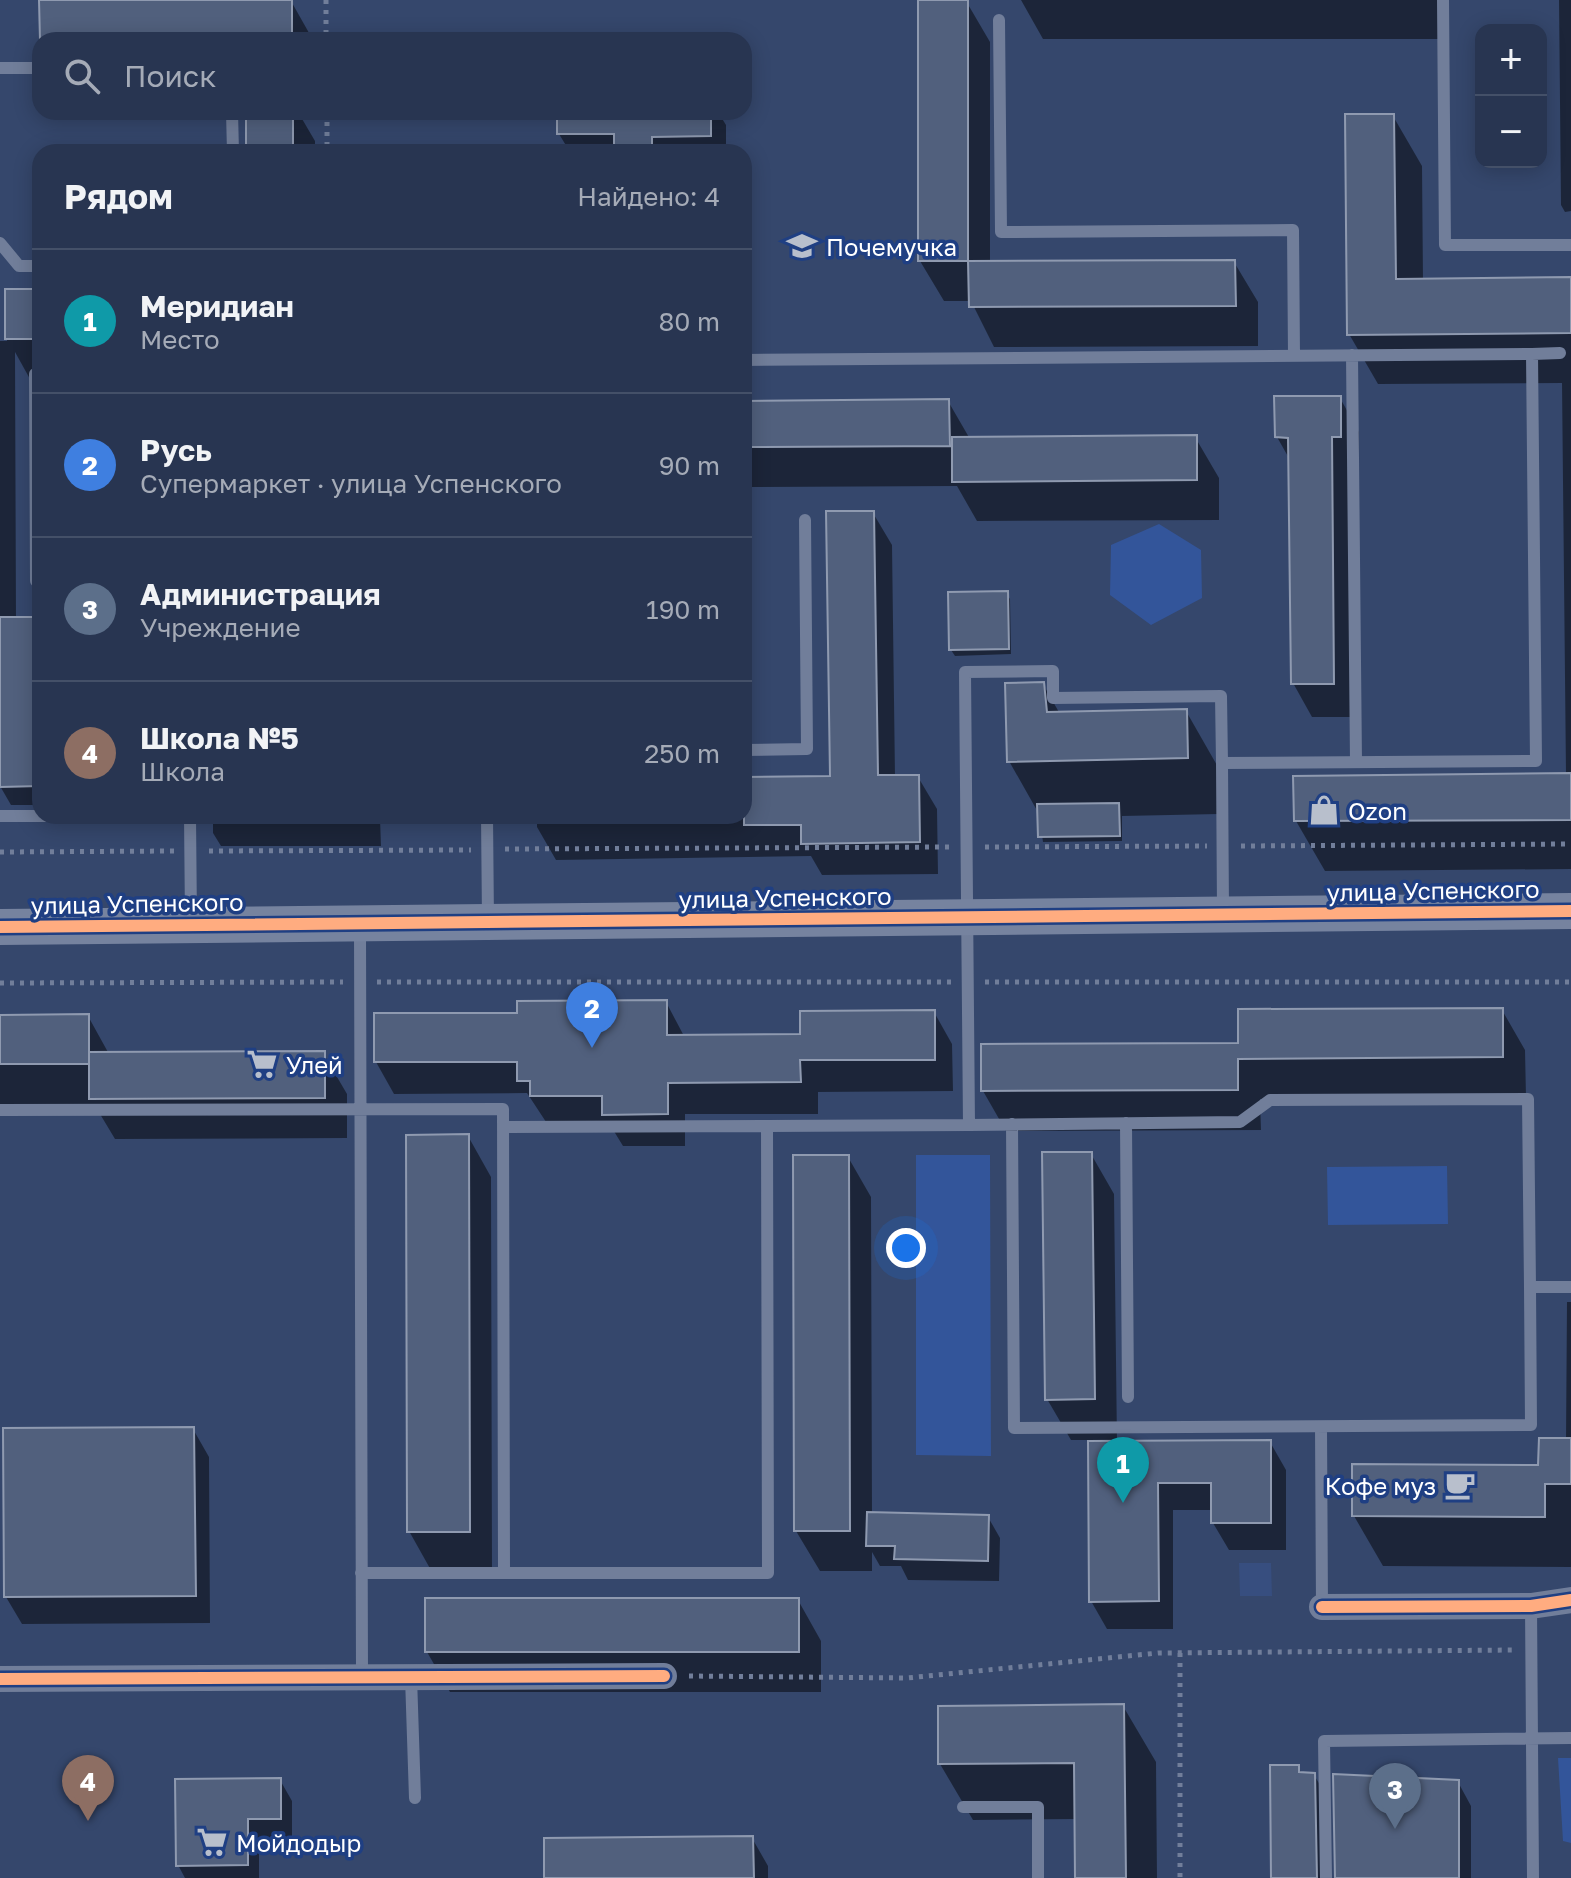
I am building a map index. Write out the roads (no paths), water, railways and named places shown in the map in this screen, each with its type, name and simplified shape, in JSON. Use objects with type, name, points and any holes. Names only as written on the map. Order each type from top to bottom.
[{"type":"street","name":"улица Успенского","points":[[0,927],[1571,911]]},
{"type":"street","points":[[1322,1607],[1531,1606],[1571,1600]]},
{"type":"street","points":[[0,1679],[664,1676]]},
{"type":"lane","points":[[1443,0],[1445,245],[1571,245]]},
{"type":"lane","points":[[999,20],[1001,232],[1293,230],[1294,355]]},
{"type":"lane","points":[[0,68],[32,68]]},
{"type":"lane","points":[[232,120],[233,144]]},
{"type":"lane","points":[[0,243],[19,266],[32,266]]},
{"type":"lane","points":[[752,360],[1560,353]]},
{"type":"lane","points":[[1222,763],[1536,761],[1532,354]]},
{"type":"lane","points":[[1352,355],[1356,762]]},
{"type":"lane","points":[[752,750],[807,749],[805,520]]},
{"type":"lane","points":[[969,1125],[965,672],[1053,671],[1053,698],[1221,696],[1223,914]]},
{"type":"lane","points":[[0,816],[32,816]]},
{"type":"lane","points":[[190,824],[191,925]]},
{"type":"lane","points":[[487,824],[488,922]]},
{"type":"lane","points":[[360,923],[362,1677]]},
{"type":"lane","points":[[503,1127],[1240,1122],[1270,1100],[1528,1099],[1531,1425],[1014,1428],[1012,1124]]},
{"type":"lane","points":[[0,1110],[503,1109],[504,1573]]},
{"type":"lane","points":[[1126,1123],[1128,1397]]},
{"type":"lane","points":[[361,1573],[768,1573],[767,1126]]},
{"type":"lane","points":[[1530,1287],[1571,1287]]},
{"type":"lane","points":[[1321,1427],[1322,1607]]},
{"type":"lane","points":[[1531,1606],[1533,1878]]},
{"type":"lane","points":[[411,1677],[415,1798]]},
{"type":"lane","points":[[1326,1878],[1324,1741],[1571,1738]]},
{"type":"lane","points":[[963,1807],[1038,1807],[1038,1878]]},
{"type":"place","name":"Почемучка","points":[[802,246]]},
{"type":"place","name":"Ozon","points":[[1324,810]]},
{"type":"place","name":"Русь","points":[[592,1048]]},
{"type":"place","name":"Улей","points":[[262,1064]]},
{"type":"place","name":"Кофе муз","points":[[1460,1485]]},
{"type":"place","name":"Меридиан","points":[[1123,1503]]},
{"type":"place","name":"Школа №5","points":[[88,1821]]},
{"type":"place","name":"Администрация","points":[[1395,1829]]},
{"type":"place","name":"Мойдодыр","points":[[212,1842]]}]
